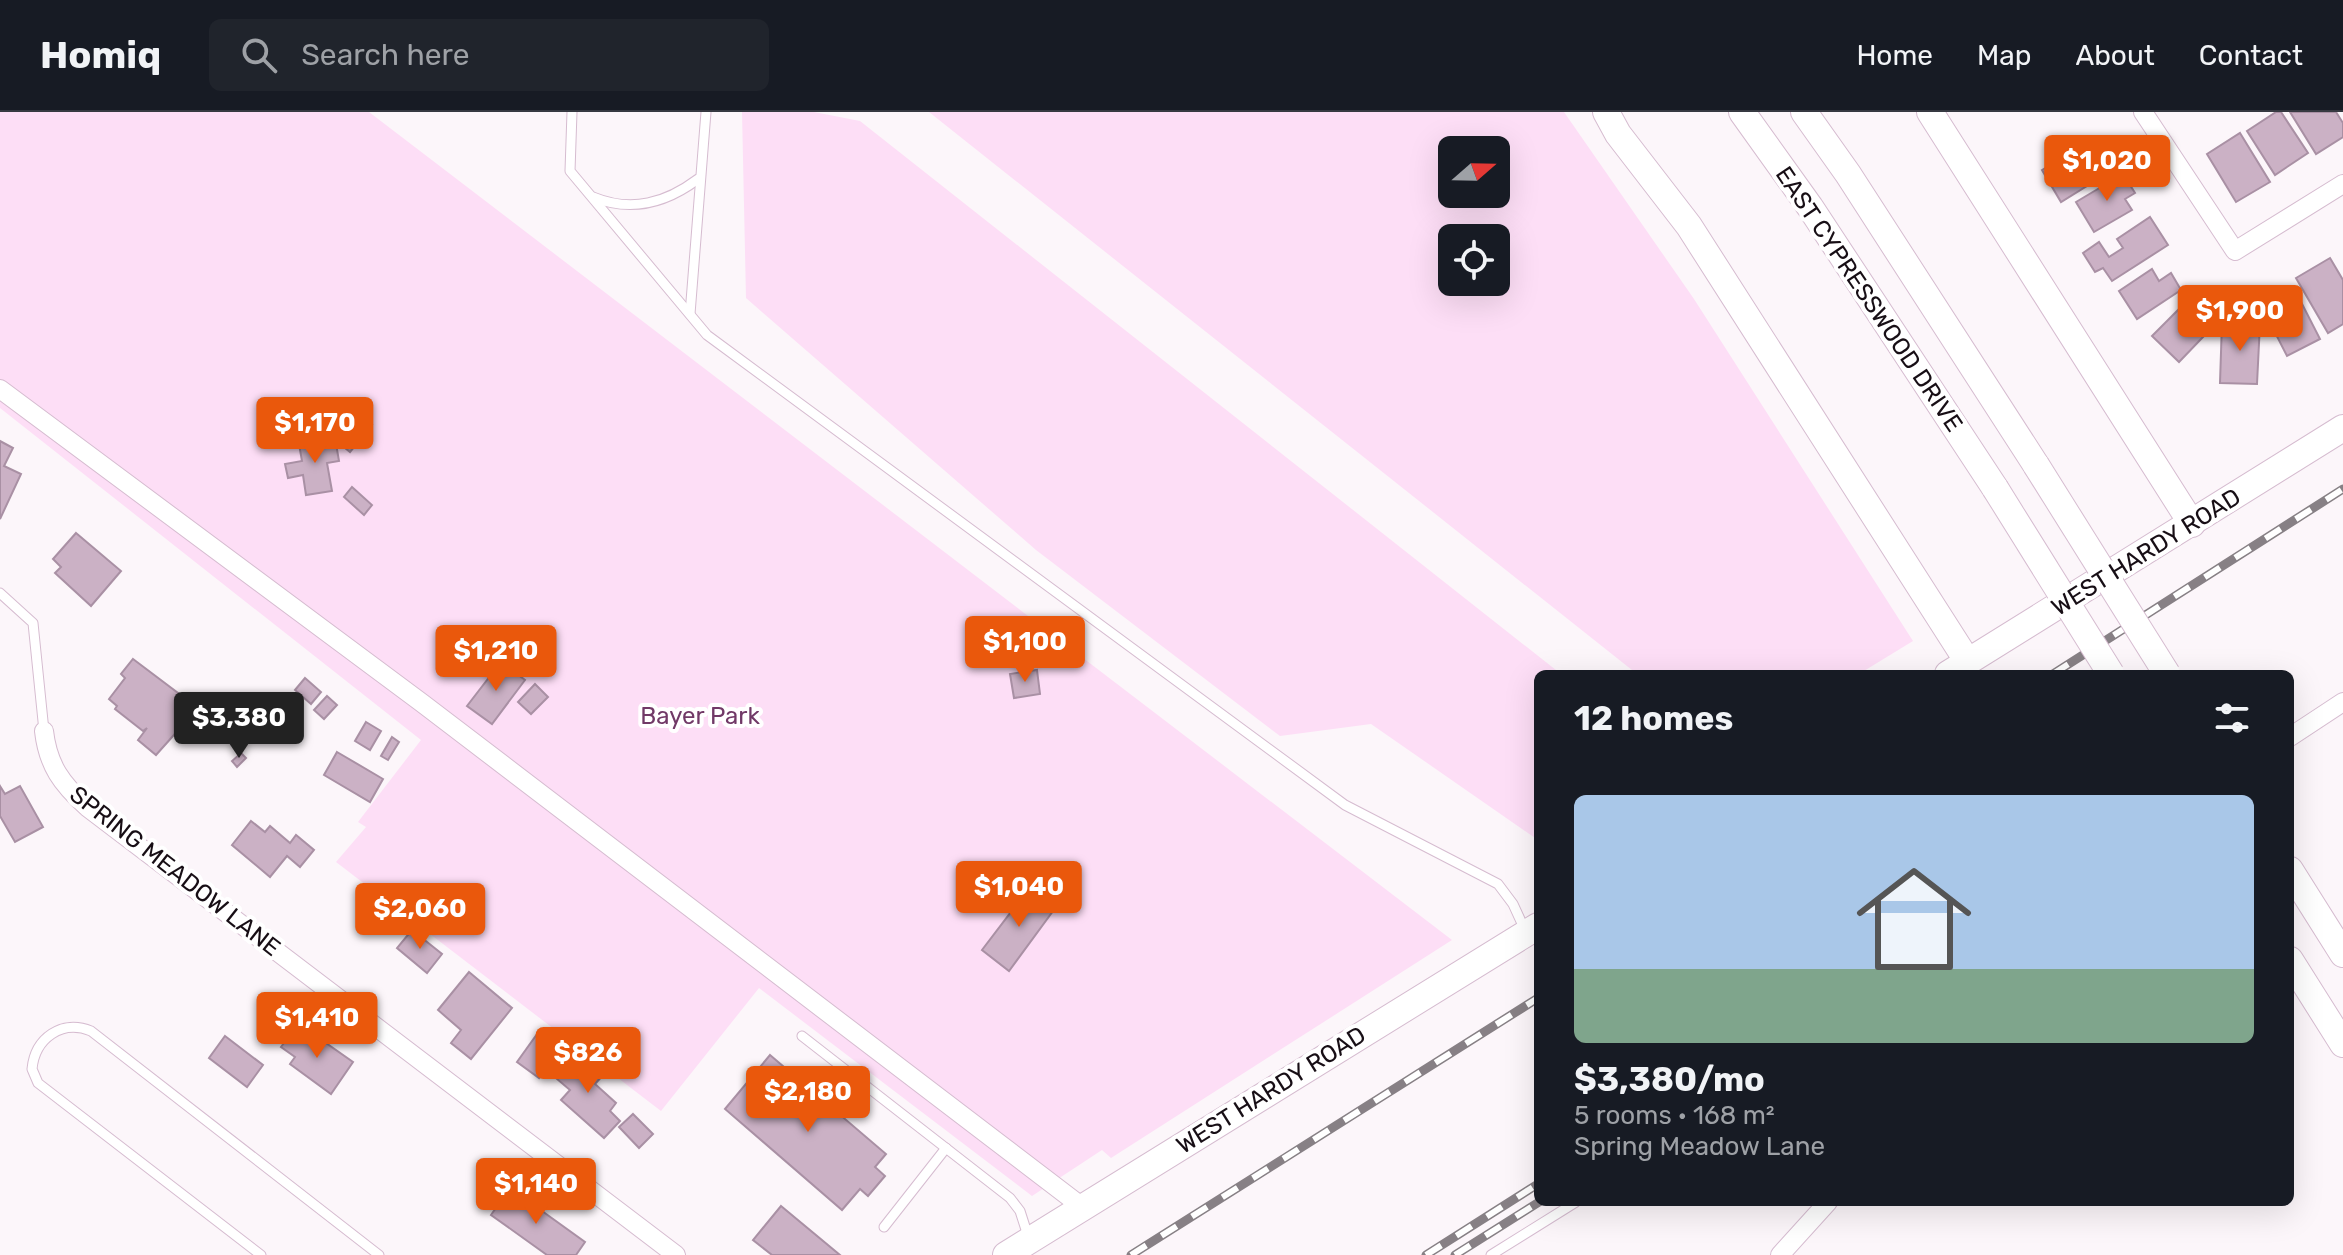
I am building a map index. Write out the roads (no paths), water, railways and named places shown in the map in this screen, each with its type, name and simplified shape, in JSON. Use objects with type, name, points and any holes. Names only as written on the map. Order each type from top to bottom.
[{"type":"main road","points":[[1589,112],[1612,123],[1689,226],[1958,668]]},
{"type":"main road","points":[[1724,112],[1810,207]]},
{"type":"main road","name":"EAST CYPRESSWOOD DRIVE","points":[[1742,112],[1810,207],[1995,488],[2109,670]]},
{"type":"main road","name":"EAST CYPRESSWOOD DRIVE","points":[[1804,112],[1848,174],[2036,465],[2164,670]]},
{"type":"main road","points":[[1930,112],[2192,524]]},
{"type":"main road","name":"WEST HARDY ROAD","points":[[1958,668],[2343,428]]},
{"type":"main road","points":[[2294,876],[2343,954]]},
{"type":"main road","name":"WEST HARDY ROAD","points":[[1006,1255],[1532,929]]},
{"type":"main road","points":[[2294,966],[2343,1044]]},
{"type":"street","points":[[2143,112],[2235,251],[2343,184]]},
{"type":"street","points":[[0,389],[422,703],[1081,1206]]},
{"type":"street","points":[[2294,734],[2343,702]]},
{"type":"street","name":"SPRING MEADOW LANE","points":[[44,731],[55,773],[87,807],[676,1255]]},
{"type":"street","points":[[1780,1255],[1824,1206]]},
{"type":"lane","points":[[572,112],[570,171],[707,335],[1345,805],[1498,884],[1532,929]]},
{"type":"lane","points":[[690,314],[698,179],[706,112]]},
{"type":"lane","points":[[590,195],[619,205],[650,204],[676,195],[698,179]]},
{"type":"lane","points":[[0,593],[10,598],[33,623],[44,731]]},
{"type":"lane","points":[[261,1255],[38,1083],[32,1069],[41,1042],[59,1030],[72,1027],[91,1031],[379,1255]]},
{"type":"lane","points":[[802,1036],[1010,1198],[1020,1211],[1030,1240]]},
{"type":"lane","points":[[884,1227],[946,1148]]},
{"type":"lane","points":[[1491,1255],[1570,1206]]},
{"type":"railway","points":[[2059,670],[2343,489]]},
{"type":"railway","points":[[1131,1255],[1534,1001]]},
{"type":"railway","points":[[1426,1255],[1534,1187]]},
{"type":"railway","points":[[1455,1255],[1534,1205]]},
{"type":"park label","name":"Bayer Park","points":[[700,716]]}]
